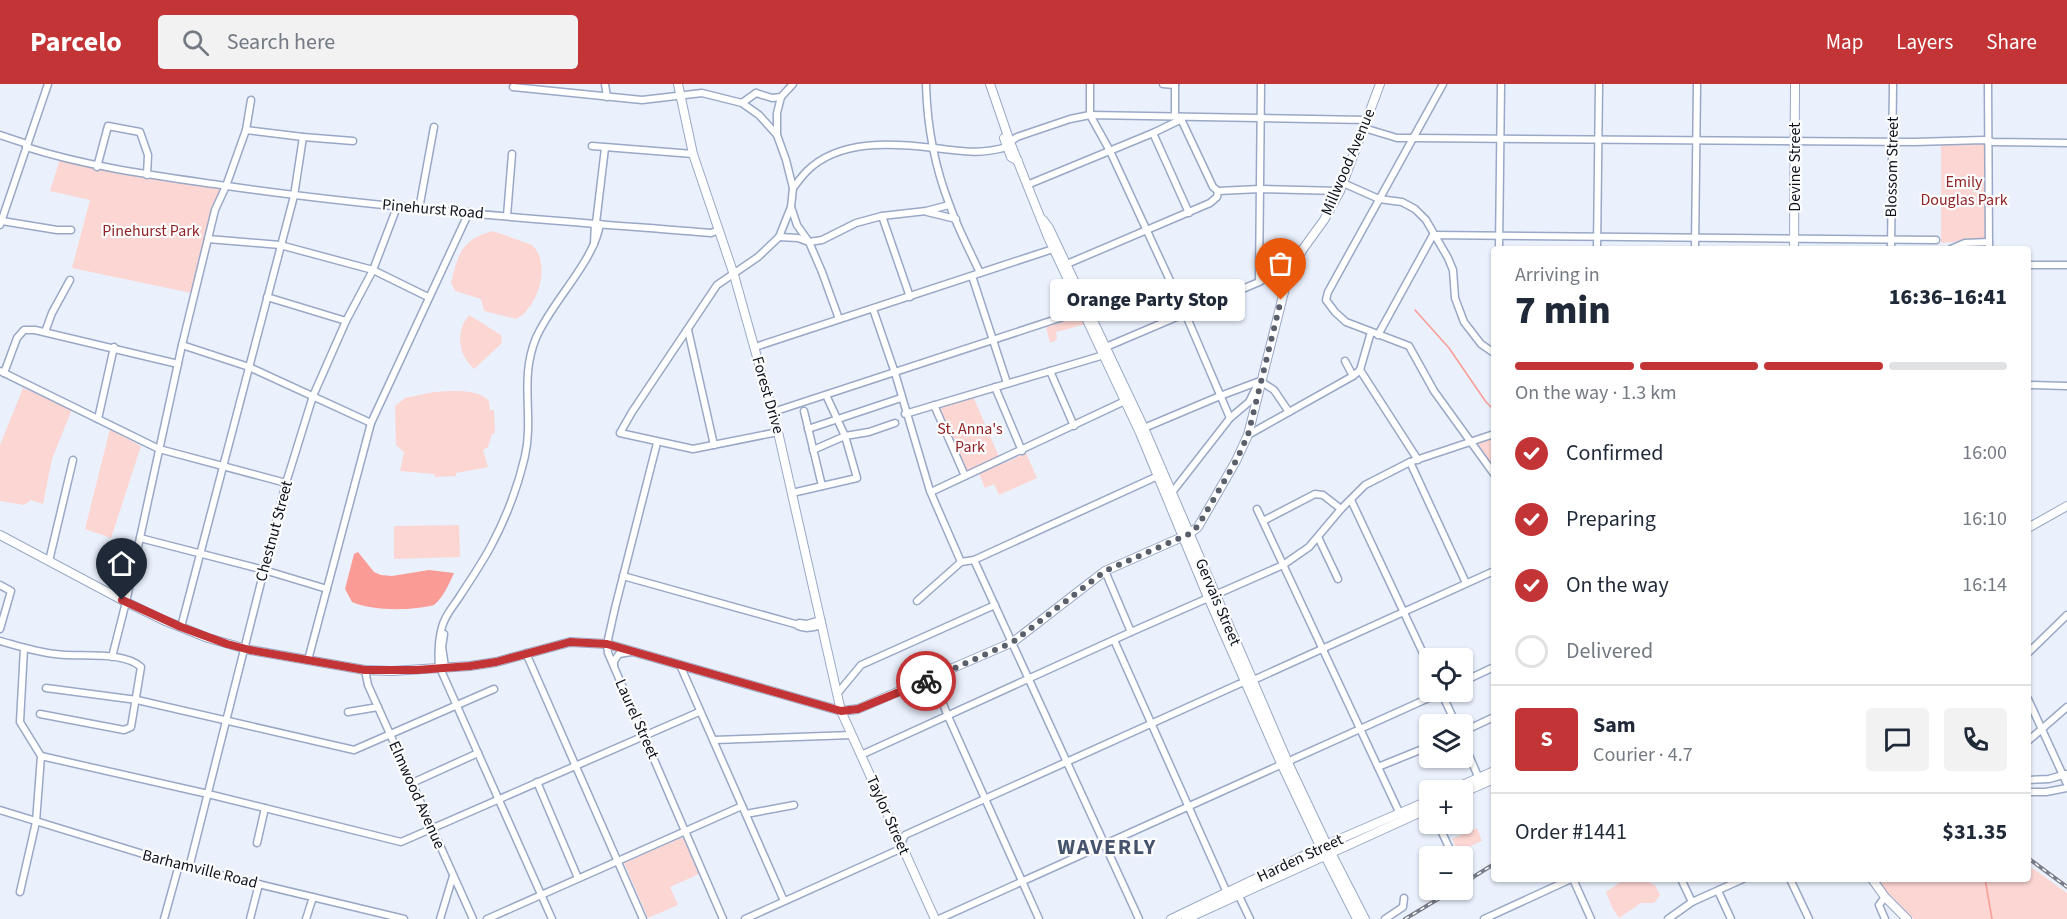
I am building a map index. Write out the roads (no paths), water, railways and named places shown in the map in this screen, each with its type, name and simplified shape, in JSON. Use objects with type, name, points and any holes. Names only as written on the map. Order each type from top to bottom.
[{"type":"main road","name":"Forest Drive","points":[[678,84],[693,154],[734,275],[773,412],[841,711]]},
{"type":"main road","name":"Gervais Street","points":[[985,84],[1053,249],[1128,400],[1285,763],[1357,919]]},
{"type":"main road","name":"Gervais Street","points":[[990,84],[1009,145]]},
{"type":"main road","name":"Millwood Avenue","points":[[841,711],[858,709],[1013,642],[1105,571],[1186,535],[1198,526],[1225,482],[1248,435],[1281,298],[1292,268],[1324,220],[1341,187],[1380,84]]},
{"type":"main road","name":"Devine Street","points":[[1794,246],[1795,84]]},
{"type":"main road","name":"Gervais Street","points":[[1042,219],[1067,264],[1085,310]]},
{"type":"main road","name":"Gervais Street","points":[[1128,400],[1144,428],[1161,475]]},
{"type":"main road","points":[[2031,526],[2067,506]]},
{"type":"main road","points":[[0,535],[126,602],[208,638],[244,648],[365,670],[441,668],[496,662],[570,642],[607,644],[841,711]]},
{"type":"main road","name":"Taylor Street","points":[[841,711],[937,919]]},
{"type":"main road","points":[[1473,786],[1491,773]]},
{"type":"main road","points":[[1473,783],[1491,779]]},
{"type":"main road","name":"Harden Street","points":[[1186,919],[1228,895],[1238,894],[1419,807]]},
{"type":"main road","name":"Harden Street","points":[[1171,919],[1419,808]]},
{"type":"main road","name":"Gervais Street","points":[[1326,850],[1365,919]]},
{"type":"main road","points":[[1874,882],[1885,897],[1907,919]]},
{"type":"street","points":[[48,84],[1,223],[71,230]]},
{"type":"street","points":[[605,84],[608,97]]},
{"type":"street","points":[[754,84],[756,93]]},
{"type":"street","points":[[778,432],[693,449],[657,443],[620,433],[717,285],[758,258],[779,237],[791,207],[793,188],[777,135],[777,113],[781,97],[793,84]]},
{"type":"street","points":[[926,84],[927,111],[934,148],[949,205],[980,273]]},
{"type":"street","points":[[1090,84],[1090,115],[1110,151],[1185,313],[1230,418]]},
{"type":"street","points":[[1163,84],[1175,84],[1179,117],[1212,187],[1218,191]]},
{"type":"street","points":[[1259,282],[1261,84]]},
{"type":"street","points":[[1443,84],[1328,292],[1326,300],[1346,322],[1409,346],[1434,391],[1491,470]]},
{"type":"street","points":[[1499,246],[1501,84]]},
{"type":"street","points":[[1597,246],[1599,84]]},
{"type":"street","points":[[1695,246],[1697,84]]},
{"type":"street","name":"Blossom Street","points":[[1891,246],[1893,84]]},
{"type":"street","points":[[1958,246],[1965,243],[1989,245],[1988,84]]},
{"type":"street","points":[[513,87],[642,100],[702,93],[742,103],[759,115],[777,135]]},
{"type":"street","points":[[742,103],[756,93]]},
{"type":"street","points":[[756,93],[772,98],[781,97]]},
{"type":"street","points":[[112,657],[182,345],[215,210],[246,130],[251,100]]},
{"type":"street","points":[[793,188],[808,169],[829,156],[858,146],[900,144],[974,153],[1009,145],[1017,137],[1070,119],[1090,115],[1261,117],[1365,124],[1396,138],[2067,143]]},
{"type":"street","points":[[1027,185],[1153,133],[1179,117]]},
{"type":"street","points":[[97,167],[108,126],[140,132],[148,154],[147,175]]},
{"type":"street","points":[[419,208],[434,127]]},
{"type":"street","points":[[246,130],[353,141]]},
{"type":"street","points":[[1153,133],[1189,213]]},
{"type":"street","points":[[0,135],[27,146]]},
{"type":"street","points":[[181,627],[294,196],[303,137]]},
{"type":"street","name":"Pinehurst Road","points":[[27,146],[97,167],[294,196],[397,207],[711,233],[719,230]]},
{"type":"street","points":[[592,146],[693,154]]},
{"type":"street","points":[[552,919],[456,706],[441,668],[439,637],[450,608],[492,545],[502,524],[520,470],[526,442],[528,372],[536,340],[550,312],[598,240],[597,223],[604,148]]},
{"type":"street","points":[[507,216],[512,154]]},
{"type":"street","points":[[1218,191],[1224,189],[1341,187],[1379,199],[1402,202],[1415,209],[1426,220],[1433,236],[1448,258],[1453,270],[1455,298],[1472,335],[1491,352]]},
{"type":"street","points":[[1067,264],[1210,203],[1217,197],[1218,191]]},
{"type":"street","points":[[0,201],[8,204]]},
{"type":"street","points":[[779,237],[798,238],[809,242],[822,240],[856,223],[882,216],[926,211],[949,205]]},
{"type":"street","name":"Chestnut Street","points":[[189,868],[286,483],[312,396],[346,321],[373,270],[397,207]]},
{"type":"street","points":[[791,207],[797,225],[809,242],[839,319]]},
{"type":"street","points":[[926,211],[956,219]]},
{"type":"street","points":[[308,660],[371,423],[469,212]]},
{"type":"street","points":[[882,216],[909,297]]},
{"type":"street","points":[[1433,236],[1936,240]]},
{"type":"street","points":[[1378,335],[1433,236]]},
{"type":"street","points":[[208,239],[280,245],[373,270],[429,297]]},
{"type":"street","points":[[754,347],[1053,249]]},
{"type":"street","points":[[2031,265],[2067,265]]},
{"type":"street","points":[[905,414],[1050,371],[1105,351],[1185,313],[1259,282],[1280,270],[1292,268]]},
{"type":"street","points":[[972,276],[1007,383]]},
{"type":"street","points":[[45,332],[52,313],[70,280]]},
{"type":"street","points":[[267,297],[346,321]]},
{"type":"street","points":[[873,309],[931,492],[961,562]]},
{"type":"street","points":[[773,412],[1085,310]]},
{"type":"street","points":[[178,364],[114,347],[35,330],[24,330],[2,372],[159,449],[286,483]]},
{"type":"street","points":[[688,330],[714,445]]},
{"type":"street","points":[[1248,435],[1353,376],[1360,370],[1371,332]]},
{"type":"street","points":[[182,345],[249,368],[371,423]]},
{"type":"street","points":[[98,419],[114,347]]},
{"type":"street","points":[[1486,349],[1491,347]]},
{"type":"street","points":[[1345,361],[1353,376]]},
{"type":"street","points":[[1360,370],[1418,460]]},
{"type":"street","points":[[1050,371],[1074,426]]},
{"type":"street","points":[[1144,428],[1260,381]]},
{"type":"street","points":[[1260,381],[1274,390],[1289,412]]},
{"type":"street","points":[[1170,495],[1230,418],[1249,402],[1260,381]]},
{"type":"street","points":[[2031,385],[2067,386]]},
{"type":"street","points":[[995,387],[1022,451]]},
{"type":"street","points":[[792,493],[857,478],[845,436],[826,395]]},
{"type":"street","points":[[808,429],[901,398]]},
{"type":"street","points":[[931,492],[1128,400]]},
{"type":"street","points":[[934,405],[965,476]]},
{"type":"street","points":[[804,411],[822,486]]},
{"type":"street","points":[[813,450],[845,436],[868,432],[895,423]]},
{"type":"street","points":[[861,755],[947,714],[1283,565],[1309,547],[1341,508],[1365,485],[1410,462],[1491,436]]},
{"type":"street","points":[[607,644],[657,443]]},
{"type":"street","points":[[49,561],[73,460]]},
{"type":"street","points":[[1410,462],[1466,583]]},
{"type":"street","points":[[917,601],[961,562],[975,560],[1161,475]]},
{"type":"street","points":[[1263,521],[1315,494],[1323,495],[1341,508]]},
{"type":"street","points":[[1351,500],[1420,648]]},
{"type":"street","points":[[1257,509],[1400,814]]},
{"type":"street","points":[[1318,537],[1338,579]]},
{"type":"street","points":[[140,538],[327,589]]},
{"type":"street","points":[[975,560],[1067,760],[1103,845],[1139,919]]},
{"type":"street","points":[[1105,571],[1131,632]]},
{"type":"street","points":[[745,919],[898,850],[905,835],[1067,760],[1323,650],[1491,572]]},
{"type":"street","points":[[623,576],[807,628],[822,623]]},
{"type":"street","points":[[0,585],[11,591],[0,629]]},
{"type":"street","points":[[837,694],[861,665],[995,605]]},
{"type":"street","points":[[2031,650],[2067,615]]},
{"type":"street","points":[[1114,640],[1190,805],[1228,895]]},
{"type":"street","points":[[0,641],[54,654],[112,657],[134,662],[141,668],[130,727],[124,730],[40,714]]},
{"type":"street","name":"Laurel Street","points":[[607,644],[608,653],[687,831],[723,919]]},
{"type":"street","points":[[20,892],[36,822],[41,756],[20,722],[24,648]]},
{"type":"street","points":[[614,667],[614,661],[619,654],[636,652]]},
{"type":"street","points":[[526,653],[643,919]]},
{"type":"street","points":[[680,665],[784,901]]},
{"type":"street","points":[[1473,677],[1491,668]]},
{"type":"street","name":"Elmwood Avenue","points":[[365,670],[368,685],[473,919]]},
{"type":"street","points":[[933,678],[1039,919]]},
{"type":"street","points":[[45,688],[136,700],[354,750],[494,689]]},
{"type":"street","points":[[937,919],[1419,702]]},
{"type":"street","points":[[2031,706],[2065,775],[2067,786],[2046,792],[2031,792]]},
{"type":"street","points":[[348,712],[378,707]]},
{"type":"street","points":[[2031,739],[2067,707]]},
{"type":"street","points":[[41,756],[208,794],[401,842],[699,712]]},
{"type":"street","points":[[1473,727],[1491,718]]},
{"type":"street","points":[[714,740],[852,735]]},
{"type":"street","points":[[1378,767],[1419,750]]},
{"type":"street","points":[[412,783],[478,753]]},
{"type":"street","points":[[1473,765],[1480,781]]},
{"type":"street","points":[[2031,780],[2065,775]]},
{"type":"street","points":[[537,783],[578,878]]},
{"type":"street","points":[[746,814],[794,805]]},
{"type":"street","points":[[487,919],[742,806]]},
{"type":"street","points":[[257,843],[266,808]]},
{"type":"street","name":"Barhamville Road","points":[[0,810],[189,868],[313,897],[378,916],[404,919]]},
{"type":"street","points":[[164,919],[179,865]]},
{"type":"street","points":[[440,919],[453,875]]},
{"type":"street","points":[[1484,919],[1565,882]]},
{"type":"street","points":[[1573,882],[1591,919]]},
{"type":"street","points":[[1682,882],[1692,902]]},
{"type":"street","points":[[1668,919],[1692,902],[1737,882]]},
{"type":"street","points":[[1791,882],[1809,919]]},
{"type":"street","points":[[250,919],[259,884]]},
{"type":"street","points":[[1718,891],[1731,919]]},
{"type":"street","points":[[1238,894],[1250,919]]},
{"type":"street","points":[[306,919],[313,897]]},
{"type":"street","points":[[1885,897],[1880,905],[1885,919]]},
{"type":"street","points":[[1385,919],[1403,907],[1404,898]]},
{"type":"waterway","points":[[1415,310],[1449,348],[1491,407]]},
{"type":"waterway","points":[[1986,882],[1992,919]]},
{"type":"railway","points":[[2031,860],[2067,887]]},
{"type":"railway","points":[[1473,877],[1491,866]]},
{"type":"railway","points":[[1405,919],[1436,900]]},
{"type":"place","name":"Orange Party Stop","points":[[1281,300]]},
{"type":"district","name":"WAVERLY","points":[[1107,847]]},
{"type":"park label","name":"Emily Douglas Park","points":[[1964,191]]},
{"type":"park label","name":"Pinehurst Park","points":[[151,231]]},
{"type":"park label","name":"St. Anna's Park","points":[[970,438]]}]
